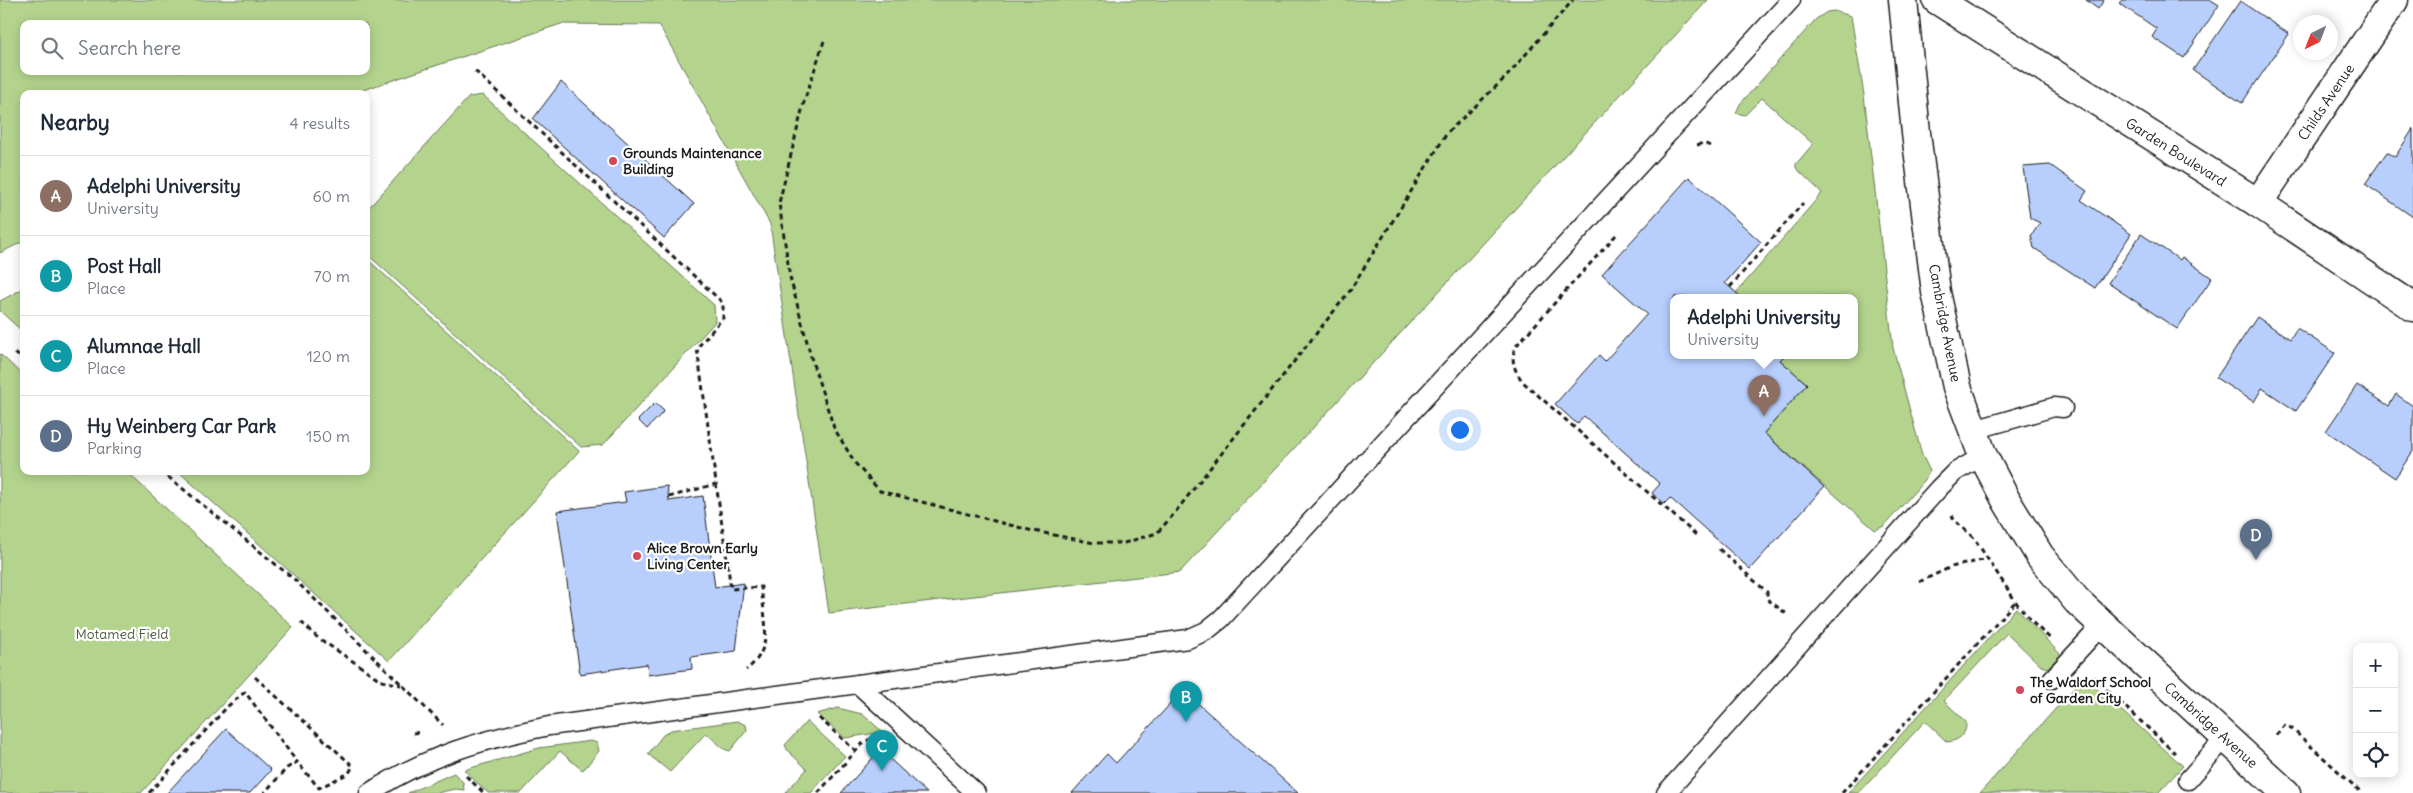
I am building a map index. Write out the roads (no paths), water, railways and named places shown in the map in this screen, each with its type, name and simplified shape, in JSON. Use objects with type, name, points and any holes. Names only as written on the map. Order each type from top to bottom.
[{"type":"street","name":"Garden Boulevard","points":[[1937,0],[2258,203],[2413,307]]},
{"type":"street","name":"Childs Avenue","points":[[2258,203],[2394,0]]},
{"type":"street","name":"Cambridge Avenue","points":[[1904,12],[1936,292],[1957,386],[1983,456],[2007,502],[2040,556],[2077,601],[2286,793]]},
{"type":"lane","points":[[369,793],[407,769],[429,759],[515,733],[558,725],[1188,638],[1206,631],[1227,612],[1791,0]]},
{"type":"lane","points":[[1889,0],[1904,12]]},
{"type":"lane","points":[[1974,430],[2054,407],[2063,408]]},
{"type":"lane","points":[[1666,793],[1939,488],[1955,472],[1983,456]]},
{"type":"lane","points":[[2052,679],[2102,626]]},
{"type":"lane","points":[[858,684],[976,793]]},
{"type":"lane","points":[[2188,780],[2225,738]]},
{"type":"place","name":"Grounds Maintenance Building","points":[[613,161]]},
{"type":"place","name":"Adelphi University","points":[[1764,416]]},
{"type":"place","name":"Alice Brown Early Living Center","points":[[637,556]]},
{"type":"place","name":"Hy Weinberg Car Park","points":[[2256,560]]},
{"type":"place","name":"The Waldorf School of Garden City","points":[[2020,690]]},
{"type":"place","name":"Post Hall","points":[[1186,722]]},
{"type":"place","name":"Alumnae Hall","points":[[882,771]]},
{"type":"park label","name":"Motamed Field","points":[[122,634]]}]
